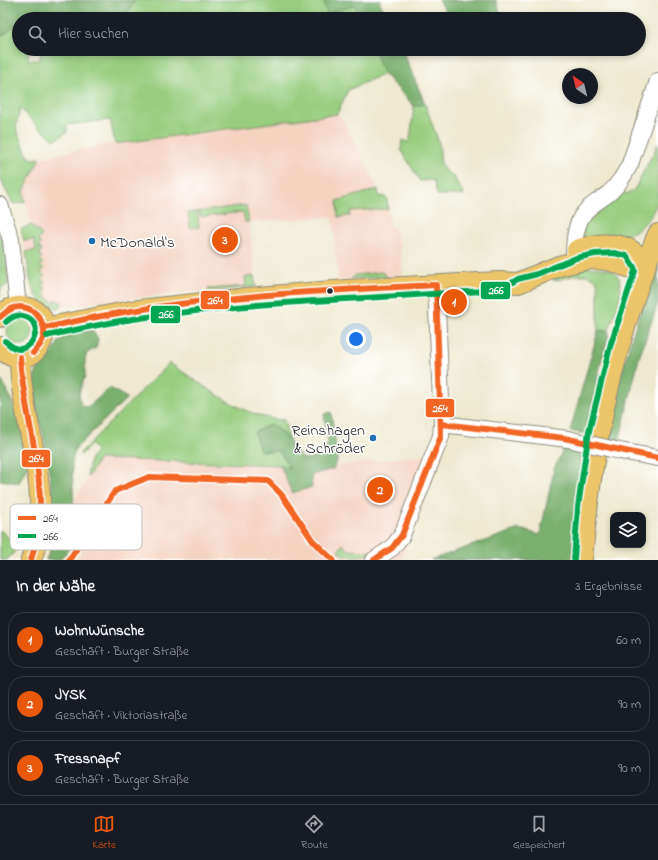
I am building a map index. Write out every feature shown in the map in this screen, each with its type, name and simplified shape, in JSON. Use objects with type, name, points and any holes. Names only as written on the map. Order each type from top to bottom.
[{"type":"main road","points":[[44,328],[104,315],[164,307],[346,290],[498,282],[515,272],[574,256],[594,246],[615,245],[640,238],[658,228]]},
{"type":"main road","points":[[582,560],[587,501],[597,433],[629,312],[658,234]]},
{"type":"main road","points":[[615,245],[630,249],[636,253],[642,265],[643,272]]},
{"type":"main road","points":[[574,256],[599,258],[643,272]]},
{"type":"main road","points":[[0,316],[6,311],[18,307],[24,307],[36,312],[43,322],[44,328],[44,340],[32,354],[20,357],[9,354],[0,347]]},
{"type":"main road","points":[[20,357],[20,377],[24,406],[36,455],[41,504]]},
{"type":"main road","points":[[32,560],[35,550]]},
{"type":"street","points":[[574,256],[578,225],[582,216],[595,203],[612,190],[630,164],[658,81]]},
{"type":"street","points":[[0,205],[11,240],[18,307]]},
{"type":"street","points":[[374,560],[397,543],[406,528],[437,448],[442,424],[436,285]]},
{"type":"street","points":[[442,424],[568,439],[658,458]]},
{"type":"shaded area","points":[[337,114],[344,121],[372,176],[378,189],[378,197],[384,196],[387,199],[390,227],[395,227],[397,243],[399,243],[403,276],[338,281],[333,217],[249,222],[256,287],[174,293],[56,308],[46,304],[35,295],[32,290],[21,229],[31,224],[24,191],[40,158],[103,145]]},
{"type":"shaded area","points":[[444,452],[400,560],[76,560],[82,550],[142,550],[142,504],[74,504],[99,459],[280,465],[299,471]]},
{"type":"green space","points":[[0,0],[135,0],[128,12],[12,12],[12,28],[0,36]]},
{"type":"green space","points":[[135,0],[323,0],[327,12],[128,12]]},
{"type":"green space","points":[[323,0],[381,0],[379,1],[384,12],[358,12],[355,5],[333,12],[326,12]]},
{"type":"green space","points":[[439,0],[496,0],[500,12],[446,12]]},
{"type":"green space","points":[[356,5],[358,12],[334,12]]},
{"type":"green space","points":[[12,27],[12,56],[28,56],[28,60],[39,60],[40,56],[377,56],[384,74],[348,90],[337,114],[115,144],[110,120],[67,125],[67,132],[55,140],[38,127],[20,108],[16,129],[28,156],[32,159],[40,158],[24,191],[25,202],[13,204],[0,179],[0,36]]},
{"type":"green space","points":[[377,56],[405,56],[425,104],[414,106],[384,74]]},
{"type":"green space","points":[[425,104],[439,143],[441,164],[444,170],[454,177],[464,195],[437,195],[433,180],[420,181],[401,150],[402,140],[408,142],[410,140],[414,106]]},
{"type":"green space","points":[[658,144],[658,202],[650,217],[639,229],[623,237],[584,239],[582,236],[586,220],[620,190],[627,194],[634,190]]},
{"type":"green space","points":[[378,189],[379,197],[384,196],[387,199],[388,209],[350,211],[350,216],[338,217],[337,201]]},
{"type":"green space","points":[[246,205],[249,222],[245,222],[243,212],[201,217],[200,214],[198,214],[199,227],[190,228],[188,213]]},
{"type":"green space","points":[[0,219],[3,226],[8,284],[1,288],[0,297]]},
{"type":"green space","points":[[31,225],[42,235],[38,241],[41,244],[38,247],[42,250],[39,254],[42,257],[40,260],[43,263],[40,266],[44,269],[41,273],[45,276],[42,279],[45,282],[43,285],[46,288],[44,291],[47,294],[45,296],[54,303],[56,300],[62,302],[60,308],[50,306],[42,302],[33,288],[30,279],[26,252],[36,250],[34,240],[24,241],[21,229]]},
{"type":"green space","points":[[658,266],[658,303],[639,358],[619,442],[606,438],[616,394],[634,329]]},
{"type":"green space","points":[[586,267],[608,269],[619,277],[621,284],[619,301],[608,331],[598,331],[598,285],[591,276],[579,275],[554,281],[554,278]]},
{"type":"green space","points":[[382,272],[388,277],[351,279],[355,275]]},
{"type":"green space","points":[[254,276],[256,287],[208,291],[208,289],[246,286],[245,277]]},
{"type":"green space","points":[[20,319],[29,323],[33,332],[29,341],[20,345],[11,341],[7,332],[11,323]]},
{"type":"green space","points":[[93,330],[98,339],[96,348],[87,353],[85,359],[85,376],[79,393],[81,406],[88,407],[110,388],[127,398],[75,449],[72,462],[74,504],[52,504],[50,477],[44,439],[33,396],[35,375],[41,362],[53,351],[60,340],[71,334]]},
{"type":"green space","points":[[598,331],[608,331],[609,334],[600,366],[587,434],[570,431]]},
{"type":"green space","points":[[169,363],[224,399],[239,407],[254,414],[284,420],[289,440],[272,424],[279,451],[291,469],[280,465],[99,459],[88,477],[87,475],[90,460],[96,450],[91,445],[81,455],[80,453]]},
{"type":"green space","points":[[0,379],[9,394],[22,431],[27,452],[28,463],[19,483],[0,480]]},
{"type":"green space","points":[[331,412],[338,458],[333,469],[311,475],[312,487],[292,493],[280,465],[290,468],[279,451],[260,451],[254,432],[272,424],[289,440],[301,458],[311,459],[324,453],[328,442],[324,414]]},
{"type":"green space","points":[[564,448],[582,456],[572,560],[431,560],[519,529],[540,535],[554,469]]},
{"type":"green space","points":[[0,530],[10,539],[10,550],[16,550],[7,560],[0,560]]},
{"type":"green space","points":[[343,544],[348,550],[375,552],[361,556],[341,554],[338,551]]},
{"type":"green space","points":[[50,550],[68,550],[60,560],[46,560]]},
{"type":"transit line","name":"266","points":[[47,336],[122,321],[224,308],[499,290],[518,279],[537,274],[576,258],[595,254],[614,253],[627,256],[635,271],[611,343],[589,431],[578,507],[574,559]]},
{"type":"transit line","name":"264","points":[[45,328],[141,309],[190,303],[338,290],[436,285],[441,436],[402,535],[392,548],[374,560]]},
{"type":"transit line","name":"264","points":[[0,317],[16,307],[31,310],[36,314],[43,325],[44,331],[41,343],[33,353]]},
{"type":"transit line","name":"266","points":[[5,341],[11,346],[21,349],[27,347],[31,343],[36,331],[35,325],[30,319],[23,316],[14,316],[6,322]]},
{"type":"transit line","name":"264","points":[[20,357],[38,471],[40,504]]},
{"type":"transit line","name":"264","points":[[442,424],[564,438],[658,458]]},
{"type":"transit line","name":"264","points":[[106,504],[115,491],[149,477],[268,481],[281,494],[313,541],[333,560]]},
{"type":"transit line","name":"264","points":[[31,560],[34,550]]},
{"type":"transit line","name":"264","points":[[69,560],[76,550]]},
{"type":"place","name":"Fressnapf","points":[[225,240]]},
{"type":"place","name":"McDonald's","points":[[92,241]]},
{"type":"place","name":"WohnWünsche","points":[[454,302]]},
{"type":"place","name":"Reinshagen & Schröder","points":[[373,438]]},
{"type":"place","name":"JYSK","points":[[380,490]]}]
